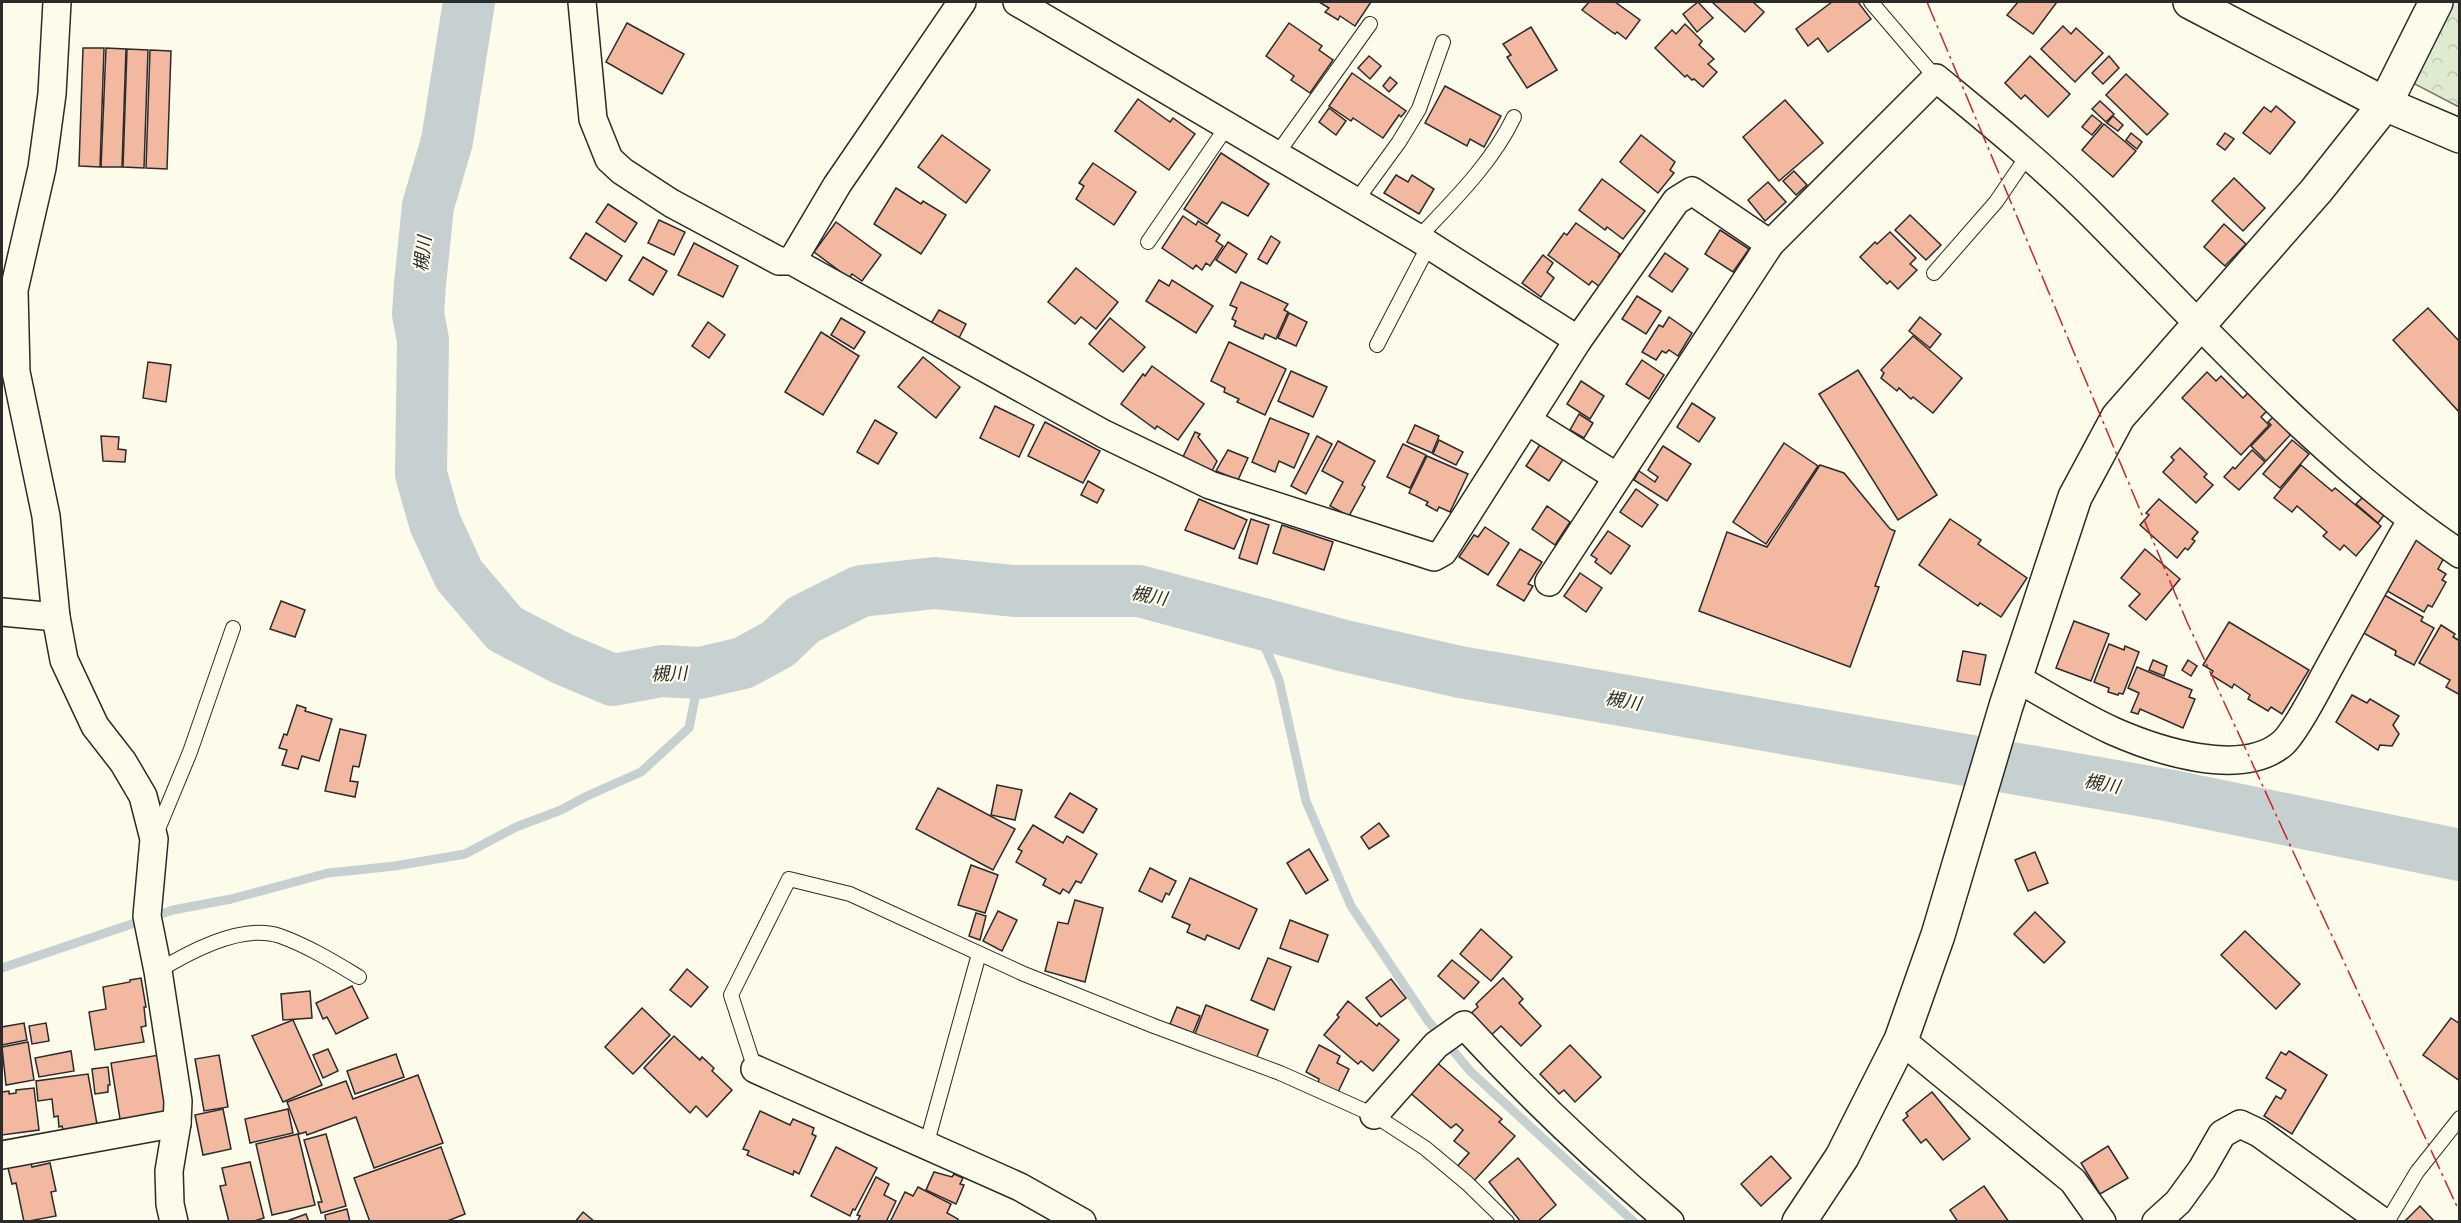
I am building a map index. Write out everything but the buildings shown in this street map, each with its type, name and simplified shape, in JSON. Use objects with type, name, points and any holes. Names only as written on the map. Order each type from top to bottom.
[{"type":"street","points":[[57,2],[52,94],[42,168],[14,290],[16,372],[46,516],[56,617],[64,660],[96,726],[123,762],[143,796],[154,838],[147,916],[178,1101],[177,1124],[169,1171],[170,1204],[174,1221]]},
{"type":"street","points":[[582,2],[593,118],[609,159],[622,171],[670,203],[779,261],[792,261],[1104,434],[1210,485],[1434,557],[1443,552],[1578,340],[1676,201],[1692,191],[1770,244]]},
{"type":"street","points":[[792,261],[837,185],[962,2]]},
{"type":"street","points":[[1017,2],[1356,201],[1578,340]]},
{"type":"street","points":[[2190,2],[2385,104],[2460,136]]},
{"type":"street","points":[[1799,1221],[1842,1157],[1901,1040],[1938,935],[2011,692],[2075,497],[2118,417],[2316,191],[2385,104],[2436,2]]},
{"type":"street","points":[[1549,582],[1770,244],[1936,78],[2028,155],[2085,208],[2198,324],[2325,447],[2411,521],[2460,554]]},
{"type":"street","points":[[1528,421],[1617,477]]},
{"type":"street","points":[[2011,692],[2171,752],[2224,760],[2246,759],[2265,754],[2284,742],[2310,701],[2411,521]]},
{"type":"street","points":[[2,612],[56,617]]},
{"type":"street","points":[[1374,1115],[1436,1045],[1464,1025],[1497,1062],[1603,1166],[1670,1221]]},
{"type":"street","points":[[1901,1040],[2073,1181],[2102,1221]]},
{"type":"street","points":[[755,1069],[1020,1187],[1082,1221]]},
{"type":"street","points":[[2,1155],[177,1124]]},
{"type":"street","points":[[2156,1221],[2178,1202],[2202,1169],[2222,1134],[2240,1124],[2259,1133],[2385,1221]]},
{"type":"lane","points":[[1870,2],[1936,78]]},
{"type":"lane","points":[[1277,154],[1370,24]]},
{"type":"lane","points":[[1356,201],[1399,142],[1419,108],[1443,42]]},
{"type":"lane","points":[[1377,345],[1424,242],[1506,135],[1514,117]]},
{"type":"lane","points":[[1148,242],[1228,125]]},
{"type":"lane","points":[[1934,273],[1996,202],[2028,155]]},
{"type":"lane","points":[[154,838],[190,752],[233,628]]},
{"type":"lane","points":[[755,1069],[731,995],[789,879],[849,894],[979,954],[1154,1026],[1280,1073],[1374,1115],[1425,1148],[1507,1221]]},
{"type":"lane","points":[[158,971],[191,951],[254,933],[278,935],[320,954],[359,977]]},
{"type":"lane","points":[[926,1146],[979,954]]},
{"type":"lane","points":[[2385,1221],[2417,1172],[2460,1118]]},
{"type":"green space","points":[[2453,2],[2459,2],[2459,107],[2409,81]]},
{"type":"waterway","name":"槻川","points":[[469,2],[447,141],[428,206],[420,284],[418,314],[423,340],[421,474],[435,523],[459,575],[505,629],[563,659],[613,680],[662,671],[700,673],[743,663],[778,644],[803,620],[861,591],[935,583],[1014,591],[1139,591],[1345,646],[1460,672],[2167,795],[2460,855]]},
{"type":"waterway","points":[[1255,623],[1279,680],[1306,801],[1351,906],[1428,1021],[1471,1072],[1634,1222]]},
{"type":"waterway","points":[[2,968],[173,910],[231,899],[328,873],[395,866],[465,854],[516,827],[561,810],[641,772],[689,728],[700,673]]},
{"type":"power","points":[[1927,2],[2187,622],[2460,1213]]}]
